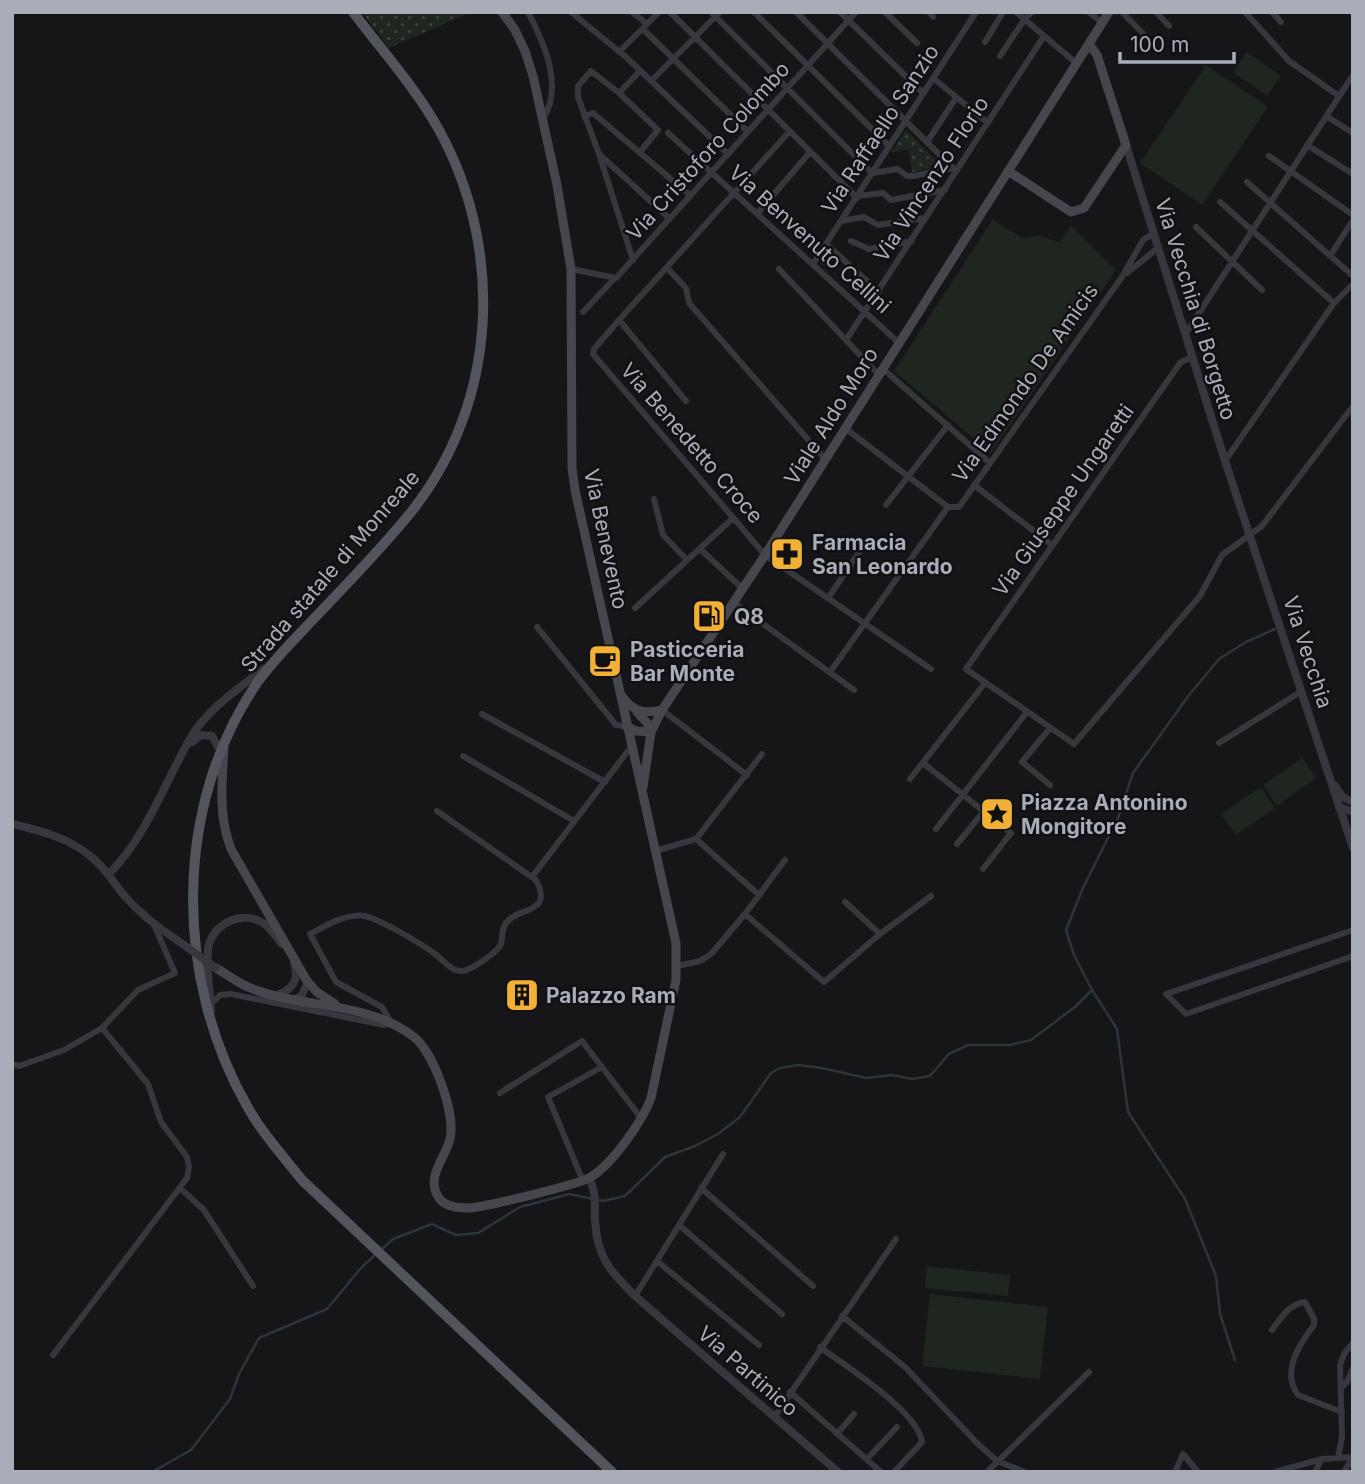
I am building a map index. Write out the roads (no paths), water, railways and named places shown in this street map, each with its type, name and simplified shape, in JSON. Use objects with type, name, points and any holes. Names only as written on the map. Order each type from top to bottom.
[{"type":"main road","name":"Strada statale di Monreale","points":[[353,12],[438,128],[460,175],[480,246],[484,286],[483,333],[475,381],[459,429],[440,470],[413,509],[384,543],[275,660],[232,725],[201,822],[193,889],[197,963],[212,1023],[235,1083],[247,1107],[272,1144],[302,1180],[612,1472]]},
{"type":"main road","name":"Via Benevento","points":[[502,12],[525,51],[557,186],[571,268],[572,468],[626,726],[676,943],[677,966],[671,1012],[656,1082],[642,1118],[630,1135],[586,1179]]},
{"type":"main road","name":"Viale Aldo Moro","points":[[643,796],[651,732],[663,710],[765,555],[1109,12]]},
{"type":"main road","name":"Via Vecchia di Borgetto","points":[[1089,44],[1097,55],[1126,145]]},
{"type":"main road","points":[[1008,171],[1071,212],[1077,212],[1084,208],[1126,145]]},
{"type":"main road","points":[[619,691],[627,703],[642,716],[651,732]]},
{"type":"main road","points":[[636,710],[663,710]]},
{"type":"main road","points":[[626,726],[636,731],[651,732]]},
{"type":"main road","points":[[223,748],[221,803],[225,833],[240,867],[308,981],[317,992],[343,1008]]},
{"type":"main road","points":[[216,968],[253,989],[384,1019],[415,1038],[432,1062],[452,1126],[451,1138],[434,1179],[439,1198],[445,1204],[470,1208],[586,1179]]},
{"type":"street","points":[[528,12],[543,44],[550,71],[548,111],[542,119]]},
{"type":"street","points":[[571,12],[619,52],[728,154]]},
{"type":"street","points":[[632,12],[674,59],[748,132]]},
{"type":"street","points":[[619,52],[659,12]]},
{"type":"street","points":[[670,12],[858,197],[883,193],[891,200],[945,190]]},
{"type":"street","points":[[754,12],[889,146]]},
{"type":"street","points":[[796,12],[955,169]]},
{"type":"street","points":[[840,12],[923,93]]},
{"type":"street","name":"Via Cristoforo Colombo","points":[[583,312],[856,12]]},
{"type":"street","points":[[885,12],[917,43]]},
{"type":"street","points":[[985,42],[1003,12]]},
{"type":"street","points":[[1016,12],[1076,63]]},
{"type":"street","points":[[1000,56],[1032,12]]},
{"type":"street","points":[[1089,12],[1102,23]]},
{"type":"street","points":[[1122,12],[1154,45]]},
{"type":"street","points":[[1156,12],[1169,26]]},
{"type":"street","points":[[1245,12],[1289,61],[1339,96]]},
{"type":"street","points":[[1272,12],[1281,22]]},
{"type":"street","name":"Via Raffaello Sanzio","points":[[813,264],[974,13]]},
{"type":"street","points":[[651,81],[715,14],[872,173],[898,169],[907,176],[913,176],[955,169]]},
{"type":"street","name":"Via Vincenzo Florio","points":[[846,340],[1044,36]]},
{"type":"street","points":[[633,260],[578,97],[578,86],[591,71],[658,130],[640,152]]},
{"type":"street","points":[[619,93],[640,71]]},
{"type":"street","points":[[1186,333],[1353,75]]},
{"type":"street","points":[[933,78],[988,123]]},
{"type":"street","points":[[1344,88],[1353,93]]},
{"type":"street","points":[[927,142],[956,98]]},
{"type":"street","points":[[584,116],[593,113],[691,196]]},
{"type":"street","points":[[1326,116],[1353,133]]},
{"type":"street","points":[[686,401],[619,320],[789,132]]},
{"type":"street","name":"Via Benvenuto Cellini","points":[[668,133],[898,342]]},
{"type":"street","name":"Via Vecchia di Borgetto","points":[[1126,145],[1225,461],[1268,587]]},
{"type":"street","points":[[1307,145],[1353,174]]},
{"type":"street","points":[[757,214],[810,152]]},
{"type":"street","points":[[599,154],[670,219]]},
{"type":"street","points":[[1269,156],[1353,215]]},
{"type":"street","points":[[1247,182],[1353,276]]},
{"type":"street","points":[[1220,202],[1334,303]]},
{"type":"street","points":[[841,221],[868,218],[878,225],[925,218]]},
{"type":"street","points":[[1330,256],[1353,220]]},
{"type":"street","points":[[1196,228],[1262,290]]},
{"type":"street","points":[[1122,277],[1143,240],[1154,233]]},
{"type":"street","points":[[852,241],[869,249],[912,241]]},
{"type":"street","points":[[826,244],[879,292]]},
{"type":"street","points":[[1122,277],[1158,247]]},
{"type":"street","points":[[571,268],[615,278]]},
{"type":"street","points":[[667,268],[687,288],[689,303],[825,459]]},
{"type":"street","points":[[779,269],[846,340],[990,463]]},
{"type":"street","name":"Via Edmondo De Amicis","points":[[830,672],[948,507],[959,507],[1122,277]]},
{"type":"street","points":[[1225,461],[1334,303],[1353,284]]},
{"type":"street","name":"Via Benedetto Croce","points":[[619,320],[594,349],[593,354],[732,519],[776,565],[931,669]]},
{"type":"street","name":"Via Giuseppe Ungaretti","points":[[985,683],[966,669],[1180,363],[1193,356]]},
{"type":"street","points":[[910,779],[985,683],[1074,744],[1200,596],[1222,555],[1262,526],[1353,406]]},
{"type":"street","points":[[886,505],[948,425]]},
{"type":"street","points":[[845,428],[948,507]]},
{"type":"street","points":[[974,485],[1052,545]]},
{"type":"street","points":[[654,499],[663,535],[687,560]]},
{"type":"street","points":[[635,608],[732,519]]},
{"type":"street","points":[[828,598],[862,548]]},
{"type":"street","points":[[700,549],[742,588]]},
{"type":"street","name":"Via Vecchia","points":[[1268,587],[1353,848]]},
{"type":"street","points":[[733,602],[854,690]]},
{"type":"street","points":[[537,627],[616,725],[626,726]]},
{"type":"street","points":[[109,874],[122,860],[191,737],[215,710],[275,660]]},
{"type":"street","points":[[1219,743],[1302,691]]},
{"type":"street","points":[[663,710],[747,775]]},
{"type":"street","points":[[936,829],[1027,712]]},
{"type":"street","points":[[482,714],[604,782]]},
{"type":"street","points":[[1050,728],[1022,762],[1050,785]]},
{"type":"street","points":[[182,755],[197,737],[207,734],[223,748]]},
{"type":"street","points":[[532,877],[631,747]]},
{"type":"street","points":[[655,851],[696,839],[762,754]]},
{"type":"street","points":[[463,756],[574,821]]},
{"type":"street","points":[[923,763],[982,813],[1011,832],[983,869]]},
{"type":"street","points":[[1331,780],[1343,797],[1353,802]]},
{"type":"street","points":[[1339,807],[1353,812]]},
{"type":"street","points":[[211,1004],[220,996],[231,995],[384,1025],[392,1024],[382,1007],[336,982],[310,934],[345,917],[364,916],[433,953],[454,969],[464,971],[498,949],[509,920],[535,908],[541,891],[536,880],[438,811]]},
{"type":"street","points":[[957,844],[982,813]]},
{"type":"street","points":[[12,824],[62,838],[94,858],[123,894],[154,925],[216,968]]},
{"type":"street","points":[[696,839],[759,895]]},
{"type":"street","points":[[677,966],[699,961],[711,954],[785,860]]},
{"type":"street","points":[[745,914],[824,982],[880,934],[931,896]]},
{"type":"street","points":[[845,902],[880,934]]},
{"type":"street","points":[[212,1023],[208,950],[214,934],[222,926],[243,918],[256,919],[270,928],[290,953],[297,978],[285,992],[277,995]]},
{"type":"street","points":[[12,1064],[19,1066],[64,1050],[102,1028],[138,990],[175,972],[154,925]]},
{"type":"street","points":[[1353,930],[1166,994],[1186,1014],[1353,956]]},
{"type":"street","points":[[296,999],[306,989],[308,981]]},
{"type":"street","points":[[53,1354],[180,1188],[187,1178],[189,1167],[187,1157],[161,1122],[148,1084],[102,1028]]},
{"type":"street","points":[[500,1093],[582,1041],[642,1118]]},
{"type":"street","points":[[586,1179],[548,1097],[602,1067]]},
{"type":"street","points":[[635,1296],[723,1154]]},
{"type":"street","name":"Via Partinico","points":[[586,1179],[596,1200],[597,1245],[606,1266],[635,1296],[838,1472]]},
{"type":"street","points":[[180,1188],[204,1210],[253,1286]]},
{"type":"street","points":[[702,1188],[813,1286]]},
{"type":"street","points":[[680,1224],[782,1314]]},
{"type":"street","points":[[775,1416],[896,1239]]},
{"type":"street","points":[[657,1261],[759,1345]]},
{"type":"street","points":[[1272,1331],[1284,1313],[1300,1302],[1305,1302],[1314,1319],[1314,1325],[1295,1355],[1292,1382],[1294,1389],[1298,1395],[1342,1412]]},
{"type":"street","points":[[842,1316],[905,1367],[960,1426],[998,1461],[1025,1472]]},
{"type":"street","points":[[1347,1384],[1340,1371],[1342,1360],[1353,1343]]},
{"type":"street","points":[[820,1347],[888,1398],[921,1434],[922,1442],[894,1472]]},
{"type":"street","points":[[1338,1458],[1342,1437],[1342,1412],[1353,1368]]},
{"type":"street","points":[[987,1472],[1089,1372]]},
{"type":"street","points":[[790,1392],[881,1472]]},
{"type":"street","points":[[837,1434],[854,1414]]},
{"type":"street","points":[[867,1459],[897,1427]]},
{"type":"street","points":[[1175,1472],[1183,1454],[1198,1472]]},
{"type":"street","points":[[1275,1472],[1322,1460],[1353,1457]]},
{"type":"street","points":[[1344,1472],[1353,1457]]},
{"type":"street","points":[[1315,1472],[1322,1460]]},
{"type":"waterway","points":[[1235,1360],[1220,1314],[1216,1276],[1185,1199],[1128,1112],[1117,1029],[1092,990],[1074,955],[1066,930],[1083,888],[1118,818],[1133,773],[1189,695],[1219,659],[1246,642],[1275,629]]},
{"type":"waterway","points":[[382,1249],[393,1239],[432,1224],[456,1235],[478,1233],[520,1207],[569,1194],[603,1201],[625,1196],[665,1157],[718,1134],[740,1117],[771,1073],[780,1068],[798,1065],[866,1078],[892,1075],[912,1079],[930,1076],[949,1054],[968,1045],[1010,1045],[1031,1040],[1075,1007],[1092,990]]},
{"type":"waterway","points":[[152,1472],[191,1450],[230,1399],[239,1374],[259,1338],[327,1309],[377,1253]]},
{"type":"place","name":"Farmacia San Leonardo","points":[[787,554]]},
{"type":"place","name":"Q8","points":[[709,616]]},
{"type":"place","name":"Pasticceria Bar Monte","points":[[605,661]]},
{"type":"place","name":"Piazza Antonino Mongitore","points":[[997,814]]},
{"type":"place","name":"Palazzo Ram","points":[[522,995]]}]
